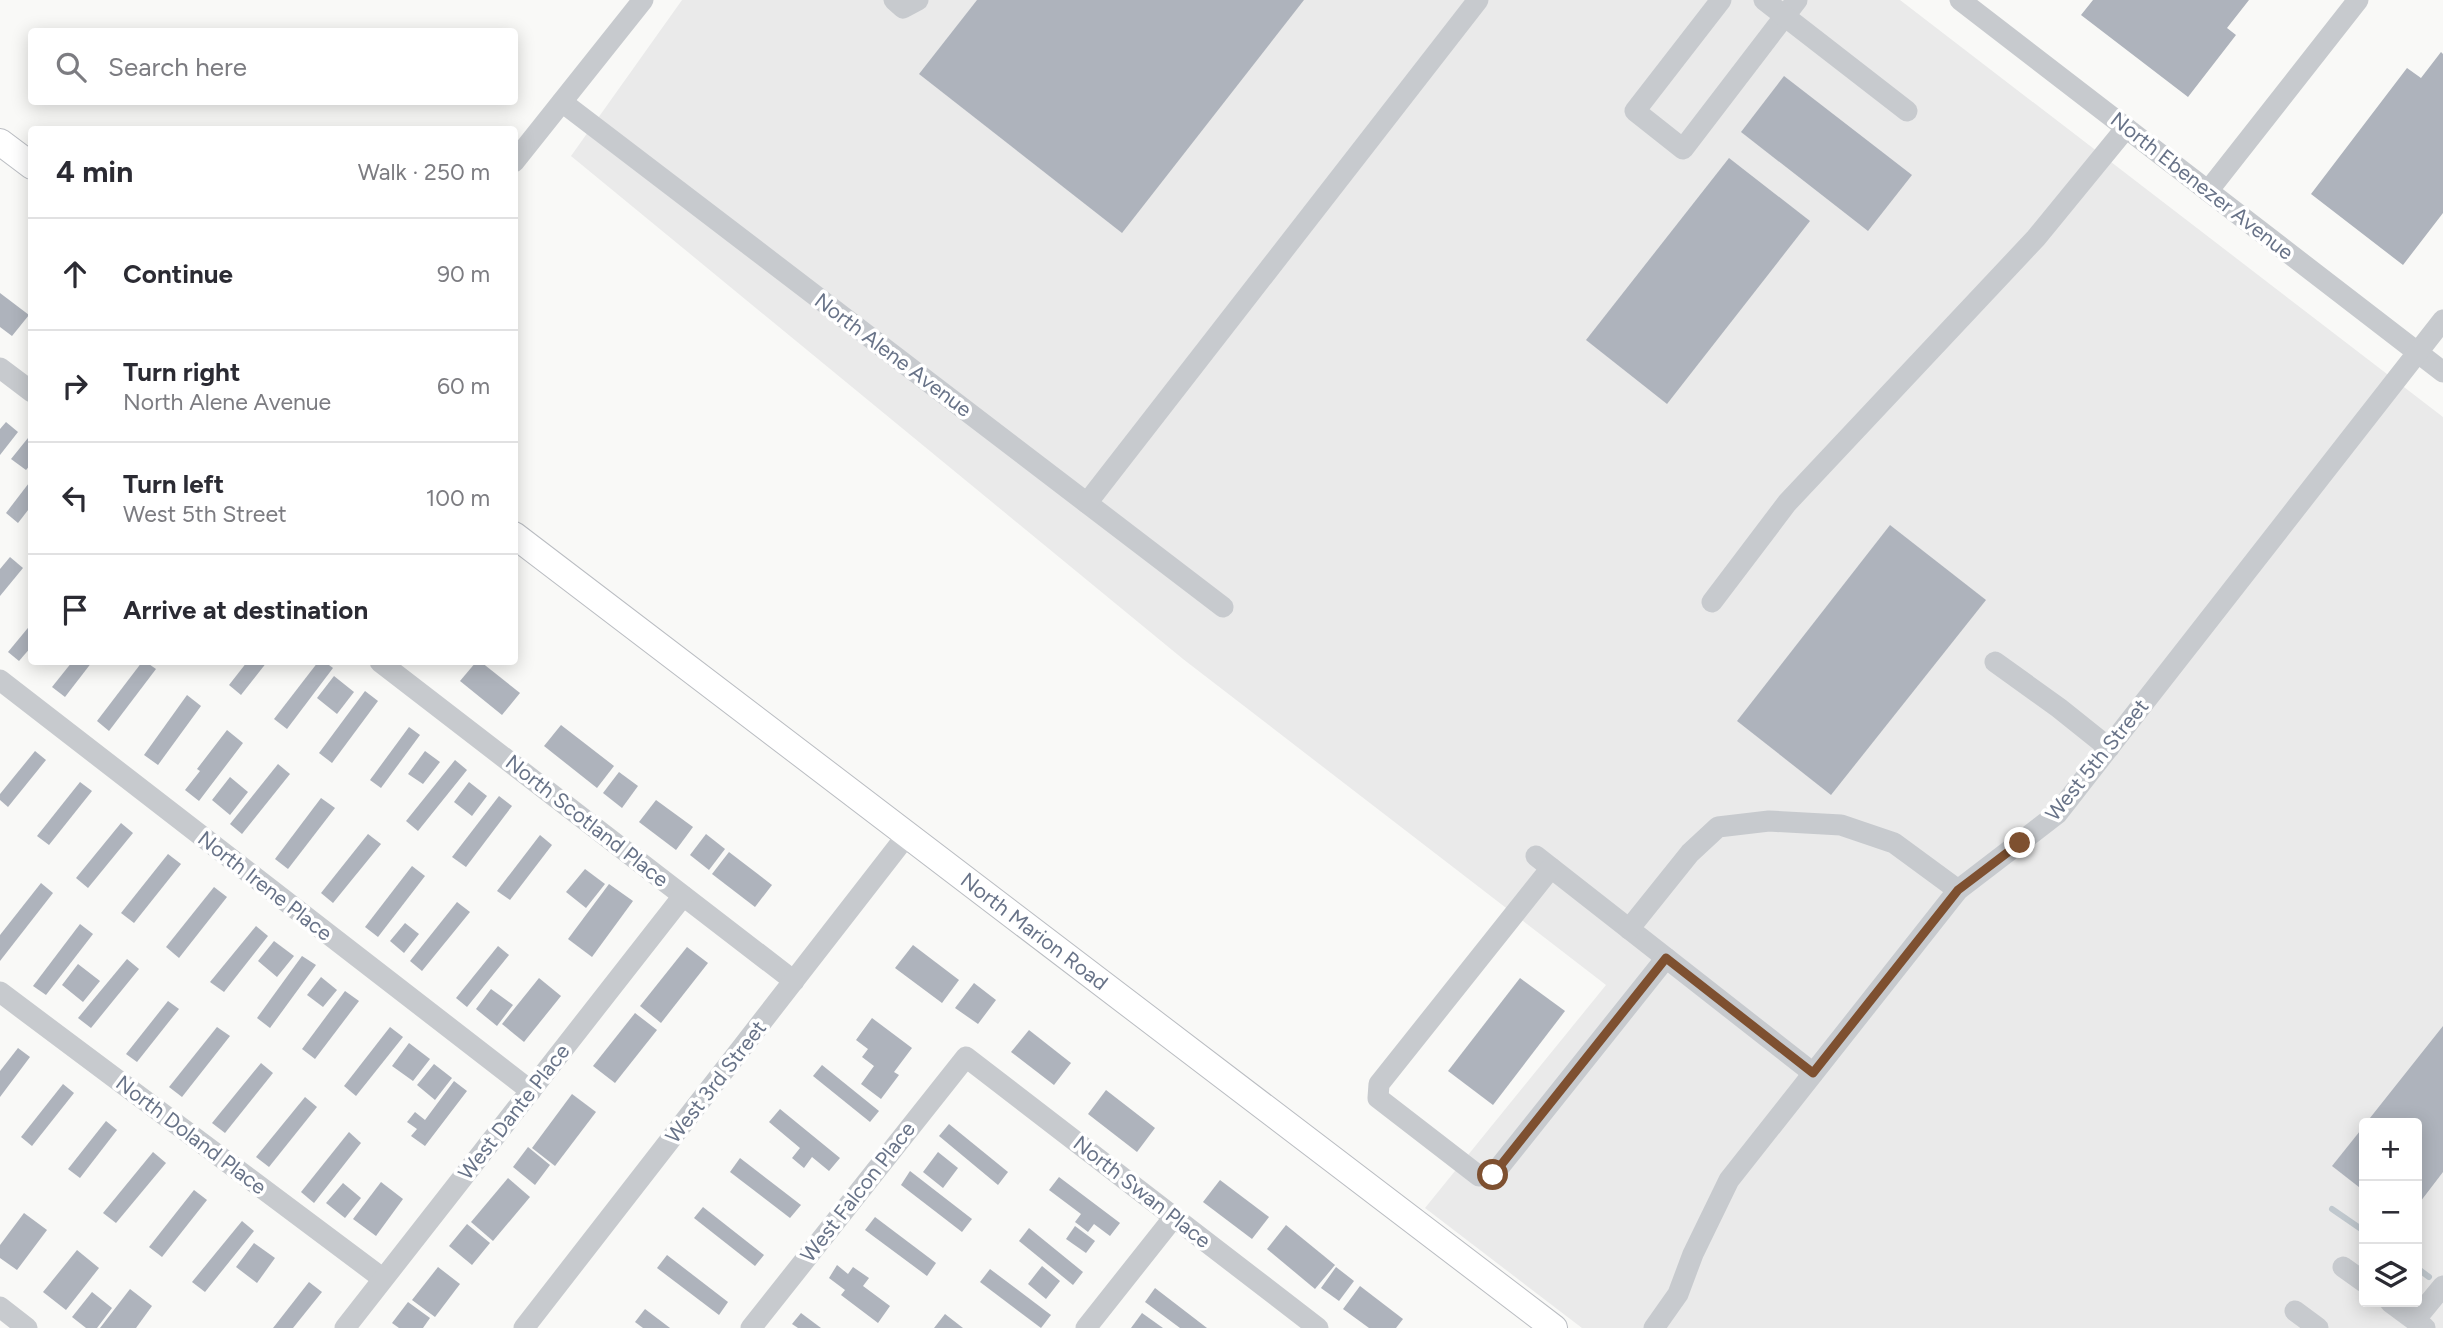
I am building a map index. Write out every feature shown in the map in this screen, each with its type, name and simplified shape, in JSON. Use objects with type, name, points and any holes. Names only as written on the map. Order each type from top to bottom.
[{"type":"main road","points":[[0,142],[28,163]]},
{"type":"main road","name":"North Marion Road","points":[[518,538],[1554,1328]]},
{"type":"street","points":[[518,157],[643,0]]},
{"type":"street","points":[[894,0],[903,8],[918,0]]},
{"type":"street","points":[[1087,503],[1478,0]]},
{"type":"street","points":[[1721,0],[1635,111],[1683,149],[1791,8]]},
{"type":"street","points":[[1765,0],[1791,8],[1907,111]]},
{"type":"street","name":"North Ebenezer Avenue","points":[[1961,0],[2443,372]]},
{"type":"street","points":[[2208,191],[2358,0]]},
{"type":"street","name":"North Alene Avenue","points":[[562,102],[1223,607]]},
{"type":"street","points":[[1712,602],[1787,503],[2036,238],[2126,128]]},
{"type":"street","name":"West 5th Street","points":[[1654,1328],[1678,1294],[1693,1254],[1729,1180],[1958,890],[2057,814],[2443,320]]},
{"type":"street","points":[[0,368],[28,389]]},
{"type":"street","points":[[1995,662],[2109,748]]},
{"type":"street","name":"North Scotland Place","points":[[384,665],[794,981]]},
{"type":"street","name":"North Irene Place","points":[[0,680],[531,1091]]},
{"type":"street","points":[[1629,929],[1690,853],[1718,827],[1769,821],[1841,825],[1894,843],[1958,890]]},
{"type":"street","name":"West 3rd Street","points":[[524,1328],[907,835]]},
{"type":"street","points":[[1666,958],[1493,1175],[1479,1176],[1378,1098],[1379,1084],[1544,862],[1813,1073]]},
{"type":"street","name":"West Dante Place","points":[[345,1328],[683,896]]},
{"type":"street","name":"North Doland Place","points":[[0,992],[383,1278]]},
{"type":"street","name":"North Swan Place","points":[[966,1057],[1318,1328]]},
{"type":"street","name":"West Falcon Place","points":[[751,1328],[966,1057]]},
{"type":"street","points":[[1086,1328],[1174,1217]]},
{"type":"street","points":[[2343,1267],[2359,1278]]},
{"type":"street","points":[[2397,1307],[2421,1324],[2443,1286]]},
{"type":"street","points":[[0,1307],[27,1328]]},
{"type":"street","points":[[2295,1311],[2318,1328]]},
{"type":"shaded area","points":[[682,0],[1900,0],[2443,417],[2443,1328],[1582,1328],[1425,1208],[1606,985],[1183,659],[571,156]]},
{"type":"building","points":[[977,0],[1304,0],[1122,233],[919,74]]},
{"type":"building","points":[[2093,0],[2249,0],[2227,28],[2236,35],[2188,97],[2081,15]]},
{"type":"building","points":[[2441,52],[2443,213],[2403,265],[2311,194],[2407,68],[2421,78]]},
{"type":"building","points":[[1784,76],[1912,175],[1868,231],[1741,132]]},
{"type":"building","points":[[1729,158],[1810,221],[1667,404],[1586,340]]},
{"type":"building","points":[[0,293],[28,316],[12,336],[0,327]]},
{"type":"building","points":[[6,422],[18,432],[0,455],[0,429]]},
{"type":"building","points":[[28,438],[28,468],[26,470],[11,459]]},
{"type":"building","points":[[28,484],[28,510],[18,523],[6,513]]},
{"type":"building","points":[[1890,525],[1986,600],[1831,795],[1737,721]]},
{"type":"building","points":[[10,557],[23,568],[0,596],[0,569]]},
{"type":"building","points":[[28,628],[28,651],[19,661],[8,652]]},
{"type":"building","points":[[70,665],[90,665],[65,697],[52,687]]},
{"type":"building","points":[[140,665],[150,665],[156,669],[109,731],[97,721]]},
{"type":"building","points":[[245,665],[265,665],[241,695],[229,685]]},
{"type":"building","points":[[316,665],[329,665],[333,668],[287,729],[274,719]]},
{"type":"building","points":[[473,665],[485,665],[520,693],[502,715],[460,681]]},
{"type":"building","points":[[334,676],[354,692],[337,714],[317,698]]},
{"type":"building","points":[[365,691],[378,701],[332,763],[319,753]]},
{"type":"building","points":[[187,695],[201,706],[158,765],[144,755]]},
{"type":"building","points":[[561,725],[614,766],[597,788],[544,746]]},
{"type":"building","points":[[409,727],[420,735],[381,788],[370,780]]},
{"type":"building","points":[[227,730],[243,743],[199,801],[185,790],[200,771],[197,769]]},
{"type":"building","points":[[35,751],[46,760],[8,807],[0,800],[0,794]]},
{"type":"building","points":[[425,751],[440,762],[423,784],[408,774]]},
{"type":"building","points":[[455,760],[467,770],[418,831],[406,821]]},
{"type":"building","points":[[278,764],[290,774],[242,834],[230,824]]},
{"type":"building","points":[[619,772],[638,786],[622,808],[603,793]]},
{"type":"building","points":[[230,777],[248,792],[230,815],[212,800]]},
{"type":"building","points":[[80,782],[92,791],[49,845],[37,836]]},
{"type":"building","points":[[469,782],[487,796],[472,816],[454,802]]},
{"type":"building","points":[[499,796],[512,806],[466,867],[452,857]]},
{"type":"building","points":[[321,798],[335,808],[288,869],[275,859]]},
{"type":"building","points":[[656,800],[693,827],[676,850],[639,822]]},
{"type":"building","points":[[121,823],[133,833],[88,888],[76,878]]},
{"type":"building","points":[[368,834],[381,844],[333,903],[321,893]]},
{"type":"building","points":[[706,834],[725,849],[709,870],[690,855]]},
{"type":"building","points":[[540,835],[552,845],[510,900],[497,891]]},
{"type":"building","points":[[729,852],[772,885],[755,907],[712,874]]},
{"type":"building","points":[[168,854],[181,864],[134,923],[121,913]]},
{"type":"building","points":[[412,866],[425,876],[378,937],[365,927]]},
{"type":"building","points":[[585,869],[605,884],[586,908],[566,892]]},
{"type":"building","points":[[41,883],[53,893],[0,961],[0,935]]},
{"type":"building","points":[[609,884],[633,901],[592,957],[568,939]]},
{"type":"building","points":[[214,887],[227,897],[179,958],[166,947]]},
{"type":"building","points":[[457,902],[470,912],[422,971],[410,961]]},
{"type":"building","points":[[405,923],[419,934],[404,953],[390,941]]},
{"type":"building","points":[[80,924],[93,934],[46,995],[33,986]]},
{"type":"building","points":[[256,926],[268,936],[224,992],[210,982]]},
{"type":"building","points":[[274,941],[294,956],[277,977],[258,961]]},
{"type":"building","points":[[913,945],[959,980],[942,1003],[895,968]]},
{"type":"building","points":[[498,946],[509,955],[467,1007],[456,998]]},
{"type":"building","points":[[687,947],[708,963],[661,1023],[640,1006]]},
{"type":"building","points":[[302,956],[316,965],[270,1028],[257,1018]]},
{"type":"building","points":[[127,959],[139,969],[91,1028],[78,1018]]},
{"type":"building","points":[[78,964],[100,981],[83,1002],[62,985]]},
{"type":"building","points":[[321,977],[337,990],[323,1007],[307,995]]},
{"type":"building","points":[[539,978],[561,996],[524,1042],[502,1024]]},
{"type":"building","points":[[1520,978],[1565,1011],[1493,1105],[1448,1071]]},
{"type":"building","points":[[974,983],[996,1000],[978,1024],[955,1008]]},
{"type":"building","points":[[491,989],[513,1005],[497,1026],[476,1009]]},
{"type":"building","points":[[345,991],[359,1001],[315,1059],[302,1049]]},
{"type":"building","points":[[168,1001],[179,1009],[137,1062],[126,1054]]},
{"type":"building","points":[[635,1013],[657,1030],[615,1083],[593,1066]]},
{"type":"building","points":[[872,1018],[912,1048],[894,1072],[899,1075],[881,1099],[861,1084],[874,1066],[862,1057],[868,1049],[856,1040]]},
{"type":"building","points":[[2443,1026],[2443,1172],[2422,1199],[2422,1118],[2370,1118]]},
{"type":"building","points":[[217,1027],[230,1036],[182,1097],[169,1087]]},
{"type":"building","points":[[390,1027],[403,1037],[356,1096],[344,1086]]},
{"type":"building","points":[[1029,1030],[1071,1063],[1054,1085],[1011,1052]]},
{"type":"building","points":[[409,1043],[430,1059],[413,1081],[392,1066]]},
{"type":"building","points":[[18,1048],[30,1057],[0,1097],[0,1071]]},
{"type":"building","points":[[261,1063],[273,1073],[225,1133],[212,1123]]},
{"type":"building","points":[[434,1064],[452,1078],[435,1100],[417,1085]]},
{"type":"building","points":[[822,1065],[879,1111],[870,1122],[813,1076]]},
{"type":"building","points":[[454,1081],[467,1091],[425,1146],[411,1136],[417,1129],[407,1122],[415,1112],[425,1120]]},
{"type":"building","points":[[63,1084],[74,1093],[32,1146],[21,1137]]},
{"type":"building","points":[[1106,1090],[1155,1128],[1137,1152],[1088,1114]]},
{"type":"building","points":[[572,1094],[596,1112],[555,1166],[532,1148]]},
{"type":"building","points":[[305,1097],[317,1107],[269,1167],[256,1157]]},
{"type":"building","points":[[780,1109],[840,1158],[829,1171],[812,1157],[804,1168],[792,1158],[800,1148],[769,1122]]},
{"type":"building","points":[[106,1121],[117,1130],[80,1178],[68,1169]]},
{"type":"building","points":[[949,1124],[1008,1172],[998,1185],[939,1136]]},
{"type":"building","points":[[349,1132],[361,1143],[314,1203],[301,1192]]},
{"type":"building","points":[[2359,1132],[2359,1187],[2332,1166]]},
{"type":"building","points":[[528,1147],[550,1165],[535,1185],[513,1167]]},
{"type":"building","points":[[153,1152],[166,1163],[116,1223],[103,1213]]},
{"type":"building","points":[[938,1152],[958,1168],[943,1188],[923,1172]]},
{"type":"building","points":[[740,1158],[801,1205],[790,1218],[730,1172]]},
{"type":"building","points":[[910,1171],[972,1219],[962,1232],[901,1185]]},
{"type":"building","points":[[1059,1177],[1120,1223],[1110,1236],[1094,1224],[1088,1232],[1075,1222],[1081,1214],[1049,1190]]},
{"type":"building","points":[[508,1178],[530,1197],[493,1241],[471,1222]]},
{"type":"building","points":[[1220,1180],[1269,1217],[1252,1239],[1203,1202]]},
{"type":"building","points":[[381,1182],[403,1199],[376,1236],[353,1219]]},
{"type":"building","points":[[343,1183],[361,1198],[345,1218],[326,1203]]},
{"type":"building","points":[[194,1190],[207,1200],[162,1257],[149,1247]]},
{"type":"building","points":[[703,1207],[764,1255],[755,1266],[694,1218]]},
{"type":"building","points":[[24,1213],[47,1230],[17,1270],[0,1258],[0,1245]]},
{"type":"building","points":[[875,1217],[936,1263],[927,1276],[865,1230]]},
{"type":"building","points":[[242,1221],[254,1231],[205,1292],[192,1282]]},
{"type":"building","points":[[467,1224],[490,1243],[472,1265],[449,1246]]},
{"type":"building","points":[[1286,1225],[1335,1265],[1315,1289],[1267,1249]]},
{"type":"building","points":[[1075,1226],[1095,1241],[1086,1253],[1066,1239]]},
{"type":"building","points":[[1029,1228],[1083,1272],[1073,1285],[1019,1241]]},
{"type":"building","points":[[254,1243],[275,1258],[257,1283],[236,1267]]},
{"type":"building","points":[[77,1250],[99,1268],[66,1310],[43,1292]]},
{"type":"building","points":[[667,1255],[728,1302],[719,1315],[657,1268]]},
{"type":"building","points":[[837,1265],[848,1274],[853,1267],[869,1278],[863,1286],[890,1306],[878,1323],[841,1295],[845,1290],[829,1278]]},
{"type":"building","points":[[1042,1266],[1060,1281],[1046,1299],[1028,1284]]},
{"type":"building","points":[[438,1267],[460,1284],[435,1317],[412,1300]]},
{"type":"building","points":[[1336,1267],[1354,1281],[1339,1301],[1321,1288]]},
{"type":"building","points":[[990,1269],[1051,1315],[1041,1328],[980,1282]]},
{"type":"building","points":[[309,1282],[322,1292],[293,1328],[273,1328]]},
{"type":"building","points":[[1360,1286],[1403,1319],[1396,1328],[1369,1328],[1343,1309]]},
{"type":"building","points":[[1155,1288],[1207,1328],[1180,1328],[1145,1302]]},
{"type":"building","points":[[130,1289],[152,1306],[136,1328],[100,1328]]},
{"type":"building","points":[[92,1292],[112,1308],[97,1328],[86,1328],[72,1317]]},
{"type":"building","points":[[408,1302],[430,1318],[423,1328],[399,1328],[392,1323]]},
{"type":"building","points":[[645,1309],[670,1328],[643,1328],[635,1322]]},
{"type":"building","points":[[801,1313],[821,1328],[798,1328],[792,1324]]},
{"type":"building","points":[[1142,1313],[1163,1328],[1131,1328]]},
{"type":"building","points":[[945,1314],[963,1328],[934,1328]]},
{"type":"waterway","points":[[2332,1209],[2359,1228]]},
{"type":"waterway","points":[[2422,1272],[2429,1277]]},
{"type":"route","points":[[1493,1175],[1666,958],[1813,1073],[1958,890],[2020,843]]}]
